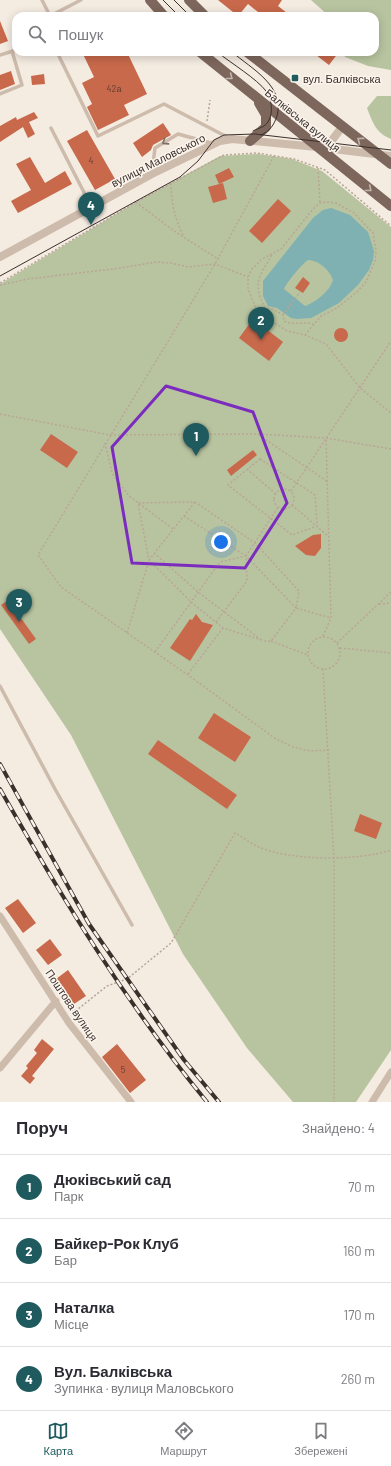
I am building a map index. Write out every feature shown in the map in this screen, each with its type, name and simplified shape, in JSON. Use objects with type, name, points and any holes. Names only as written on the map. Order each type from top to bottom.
[{"type":"main road","points":[[150,0],[160,12]]},
{"type":"main road","points":[[189,0],[201,12]]},
{"type":"main road","name":"Балківська вулиця","points":[[205,56],[391,206]]},
{"type":"main road","name":"Балківська вулиця","points":[[252,56],[342,127],[386,156],[391,164]]},
{"type":"main road","points":[[250,141],[266,127],[266,115],[256,97]]},
{"type":"street","points":[[317,147],[330,142],[342,127]]},
{"type":"street","name":"вулиця Маловського","points":[[0,257],[152,174],[214,144],[232,139],[317,147],[386,156]]},
{"type":"street","name":"Поштова вулиця","points":[[0,916],[69,1023],[126,1100]]},
{"type":"street","points":[[0,1068],[56,1001]]},
{"type":"street","points":[[372,1102],[391,1072]]},
{"type":"lane","points":[[42,0],[48,12]]},
{"type":"lane","points":[[58,12],[81,0]]},
{"type":"lane","points":[[0,55],[12,51]]},
{"type":"lane","points":[[0,94],[22,85],[15,56]]},
{"type":"lane","points":[[59,56],[98,136],[164,104],[232,139]]},
{"type":"lane","points":[[51,128],[92,207]]},
{"type":"lane","points":[[152,174],[155,148],[178,134],[214,144]]},
{"type":"lane","points":[[0,686],[132,925]]},
{"type":"path","points":[[206,126],[210,100]]},
{"type":"path","points":[[153,163],[196,142],[197,139]]},
{"type":"path","points":[[0,284],[73,238],[136,202],[224,155],[257,153],[294,159],[325,170],[391,226]]},
{"type":"path","points":[[274,156],[218,259],[38,555],[61,587],[188,675],[276,739],[293,748],[310,751],[329,750]]},
{"type":"path","points":[[318,168],[320,203]]},
{"type":"path","points":[[171,183],[171,198],[174,212],[185,239]]},
{"type":"path","points":[[136,202],[185,239],[218,259]]},
{"type":"path","points":[[305,335],[321,316],[337,308],[348,300],[366,282],[372,271],[376,250],[373,233],[354,213],[336,203],[320,203],[306,217],[281,249],[262,259],[252,269],[248,277],[248,289],[257,311],[287,331],[305,335],[326,344],[360,388],[391,413]]},
{"type":"path","points":[[272,255],[258,279],[258,295],[265,308],[273,309],[283,315]]},
{"type":"path","points":[[0,284],[156,262],[171,263],[188,267],[215,264],[248,277]]},
{"type":"path","points":[[300,292],[283,315],[284,321],[291,324],[313,324]]},
{"type":"path","points":[[291,491],[391,341]]},
{"type":"path","points":[[0,414],[110,436],[258,434],[326,438],[391,449]]},
{"type":"path","points":[[258,434],[328,482]]},
{"type":"path","points":[[323,636],[331,618],[326,438]]},
{"type":"path","points":[[106,443],[112,473],[129,496],[173,529]]},
{"type":"path","points":[[260,459],[315,495],[317,526],[292,535],[228,485],[260,459]]},
{"type":"path","points":[[247,469],[276,494]]},
{"type":"path","points":[[281,490],[291,491],[294,499],[292,505],[287,509],[278,507],[275,502],[276,494],[281,490]]},
{"type":"path","points":[[138,503],[195,502],[255,543],[299,591],[296,608],[271,641]]},
{"type":"path","points":[[127,633],[149,560],[195,502]]},
{"type":"path","points":[[138,503],[149,560],[190,602],[223,628],[262,640],[271,641],[308,655]]},
{"type":"path","points":[[292,505],[329,537]]},
{"type":"path","points":[[216,622],[247,581],[246,556],[278,507]]},
{"type":"path","points":[[184,516],[246,556],[296,608],[331,618]]},
{"type":"path","points":[[154,553],[198,592],[262,640]]},
{"type":"path","points":[[154,652],[220,562],[246,556]]},
{"type":"path","points":[[337,643],[391,592]]},
{"type":"path","points":[[379,604],[391,603]]},
{"type":"path","points":[[188,675],[223,628]]},
{"type":"path","points":[[323,636],[334,639],[337,643],[340,648],[340,658],[337,663],[328,669],[323,669],[313,665],[308,655],[310,644],[313,640],[323,636]]},
{"type":"path","points":[[340,648],[391,653]]},
{"type":"path","points":[[323,669],[329,750],[334,858],[334,1102]]},
{"type":"path","points":[[68,1012],[78,1009],[107,986],[127,979],[171,943],[235,833],[260,848],[308,857],[358,857],[391,850]]},
{"type":"highlighted area","points":[[166,386],[253,412],[287,503],[245,568],[132,563],[112,447]]},
{"type":"green space","points":[[311,0],[391,0],[391,70],[368,66],[345,56],[379,56],[379,12],[324,12]]},
{"type":"green space","points":[[377,96],[391,96],[391,139],[378,131],[367,108]]},
{"type":"green space","points":[[258,154],[292,159],[322,171],[391,227],[391,1050],[356,1102],[293,1102],[247,1048],[183,954],[71,735],[0,629],[0,284],[136,202],[220,156]]},
{"type":"water","points":[[331,208],[350,215],[368,232],[374,251],[373,260],[369,270],[358,285],[339,303],[311,318],[291,318],[277,308],[268,306],[263,296],[263,281],[313,218],[323,210]],"holes":[[[308,260],[312,260],[326,269],[333,280],[329,288],[322,296],[305,306],[284,289],[302,265]]]},
{"type":"building","points":[[218,0],[282,0],[278,6],[286,12],[258,12],[248,4],[241,12],[233,12]]},
{"type":"building","points":[[0,21],[8,41],[0,44]]},
{"type":"building","points":[[84,56],[129,56],[147,94],[124,105],[129,115],[98,130],[87,107],[92,104],[82,83],[94,77]]},
{"type":"building","points":[[317,56],[336,56],[329,65]]},
{"type":"building","points":[[11,71],[15,84],[0,90],[0,75]]},
{"type":"building","points":[[44,74],[45,84],[32,85],[31,76]]},
{"type":"building","points":[[34,112],[38,118],[29,122],[35,134],[28,138],[23,127],[0,142],[0,126],[16,117],[17,120]]},
{"type":"building","points":[[163,123],[171,135],[153,145],[151,150],[142,157],[133,143]]},
{"type":"building","points":[[87,130],[115,179],[95,190],[67,141]]},
{"type":"building","points":[[30,157],[45,183],[65,171],[72,184],[18,213],[11,201],[31,190],[16,164]]},
{"type":"building","points":[[229,168],[234,177],[219,184],[215,175]]},
{"type":"building","points":[[223,183],[227,199],[213,203],[208,187]]},
{"type":"building","points":[[278,199],[291,211],[262,243],[249,231]]},
{"type":"building","points":[[303,277],[310,283],[303,293],[295,288]]},
{"type":"building","points":[[253,319],[283,342],[269,361],[239,338]]},
{"type":"building","points":[[341,328],[346,330],[348,335],[346,340],[341,342],[336,340],[334,335],[336,330]]},
{"type":"building","points":[[51,434],[78,452],[67,468],[40,450]]},
{"type":"building","points":[[253,450],[257,455],[231,476],[227,470]]},
{"type":"building","points":[[321,534],[321,548],[315,556],[306,555],[295,546],[313,535]]},
{"type":"building","points":[[8,600],[36,639],[29,644],[1,605]]},
{"type":"building","points":[[196,614],[202,622],[213,625],[190,661],[170,648],[190,619],[192,620]]},
{"type":"building","points":[[214,713],[251,737],[235,762],[198,738]]},
{"type":"building","points":[[158,740],[237,795],[227,809],[148,754]]},
{"type":"building","points":[[360,814],[382,823],[376,839],[354,831]]},
{"type":"building","points":[[18,899],[36,923],[23,933],[5,908]]},
{"type":"building","points":[[50,939],[62,955],[48,965],[36,950]]},
{"type":"building","points":[[68,970],[86,996],[74,1004],[56,979]]},
{"type":"building","points":[[42,1039],[54,1049],[32,1076],[35,1078],[30,1084],[21,1076],[28,1068],[26,1066],[37,1053],[34,1050]]},
{"type":"building","points":[[117,1044],[146,1080],[130,1093],[102,1057]]},
{"type":"tram line","points":[[163,0],[175,12]]},
{"type":"tram line","points":[[174,0],[186,12]]},
{"type":"tram line","points":[[222,56],[257,81],[268,95],[271,105],[270,119],[264,126],[253,131]]},
{"type":"tram line","points":[[237,56],[265,79],[272,87],[276,96],[278,105],[276,119],[269,130],[261,135]]},
{"type":"tram line","points":[[0,276],[180,177],[198,161],[214,140],[224,135],[255,134],[391,150]]},
{"type":"railway","points":[[0,764],[89,924],[184,1060],[219,1102]]},
{"type":"railway","points":[[0,789],[47,870],[97,950],[150,1028],[207,1102]]},
{"type":"place","name":"вул. Балківська","points":[[295,78]]},
{"type":"place","name":"Вул. Балківська","points":[[91,225]]},
{"type":"place","name":"Байкер-Рок Клуб","points":[[261,340]]},
{"type":"place","name":"Дюківський сад","points":[[196,456]]},
{"type":"place","name":"Наталка","points":[[19,622]]}]
